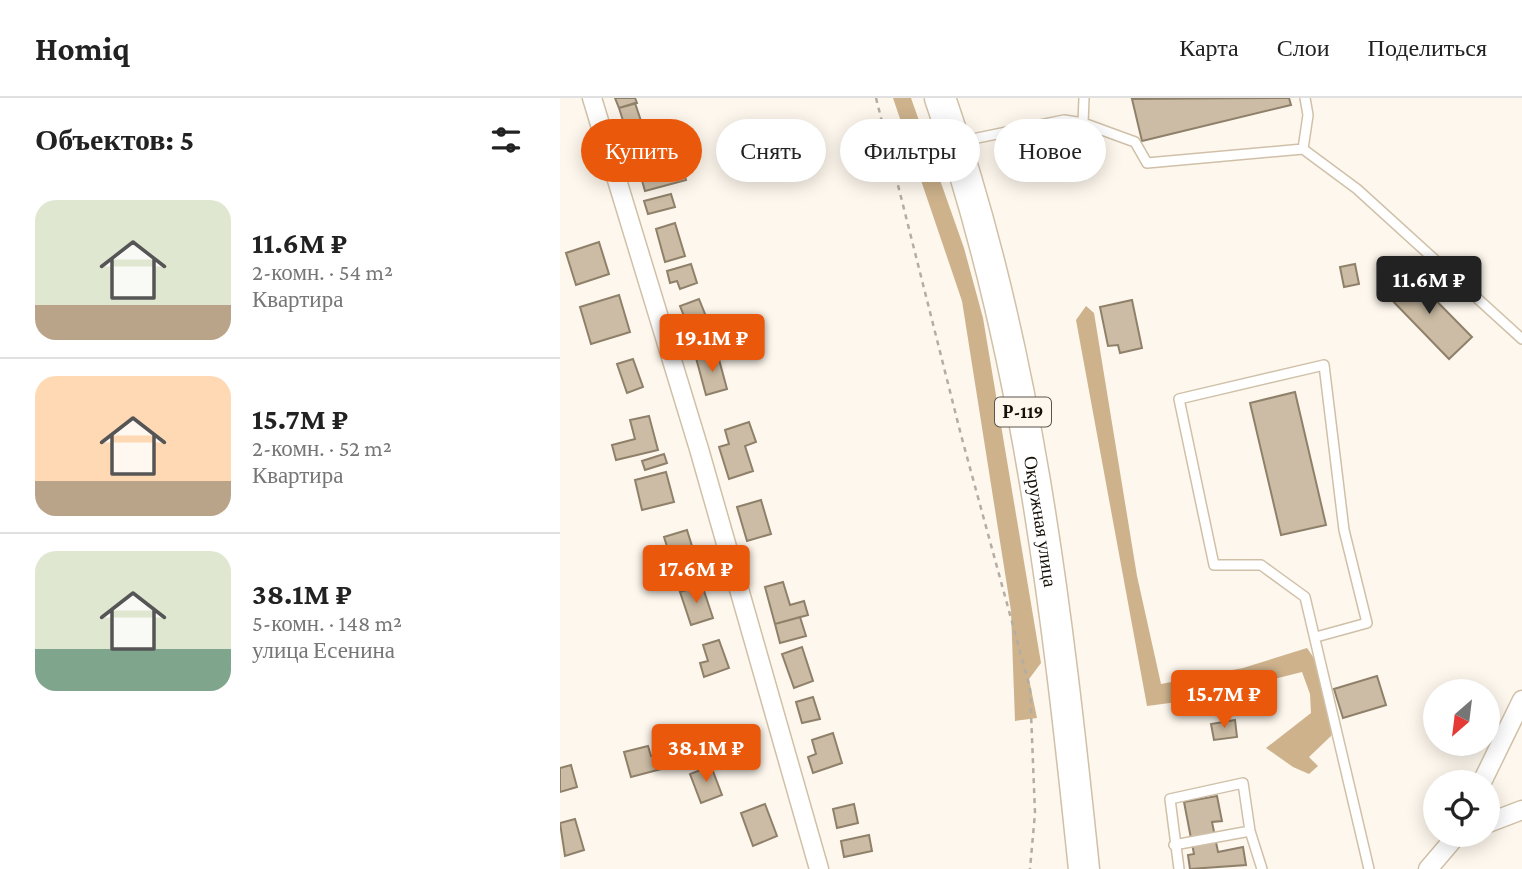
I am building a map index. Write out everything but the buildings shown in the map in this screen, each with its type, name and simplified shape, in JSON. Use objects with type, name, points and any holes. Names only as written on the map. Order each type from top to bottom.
[{"type":"highway","name":"Окружная улица","points":[[940,98],[947,119]]},
{"type":"highway","name":"Окружная улица","points":[[967,182],[985,242],[1018,379],[1065,686],[1084,869]]},
{"type":"street","points":[[592,98],[695,436],[820,869]]},
{"type":"street","points":[[1488,770],[1522,700]]},
{"type":"street","points":[[1500,818],[1522,810]]},
{"type":"street","points":[[1428,869],[1447,847]]},
{"type":"lane","points":[[1083,119],[1084,98]]},
{"type":"lane","points":[[1303,149],[1308,115],[1305,98]]},
{"type":"lane","points":[[1106,131],[1135,142],[1147,163],[1303,149],[1357,189],[1522,339]]},
{"type":"lane","points":[[1316,637],[1367,623],[1344,530],[1324,365],[1180,399],[1214,565],[1261,565],[1305,597],[1369,869]]},
{"type":"lane","points":[[1179,869],[1170,799],[1243,783],[1250,831],[1262,869]]},
{"type":"lane","points":[[1174,845],[1250,831]]},
{"type":"path","points":[[876,98],[961,435],[1030,688],[1035,813],[1030,869]]},
{"type":"shaded area","points":[[893,98],[911,98],[918,119],[900,119]]},
{"type":"shaded area","points":[[922,182],[941,182],[964,248],[983,318],[1041,663],[1029,679],[1037,718],[1015,721],[1011,611],[962,301]]},
{"type":"shaded area","points":[[1086,306],[1094,313],[1137,576],[1161,684],[1243,668],[1307,648],[1323,678],[1331,725],[1331,736],[1309,757],[1318,766],[1309,774],[1293,767],[1266,748],[1311,713],[1310,694],[1302,672],[1185,701],[1147,706],[1076,320]]}]
